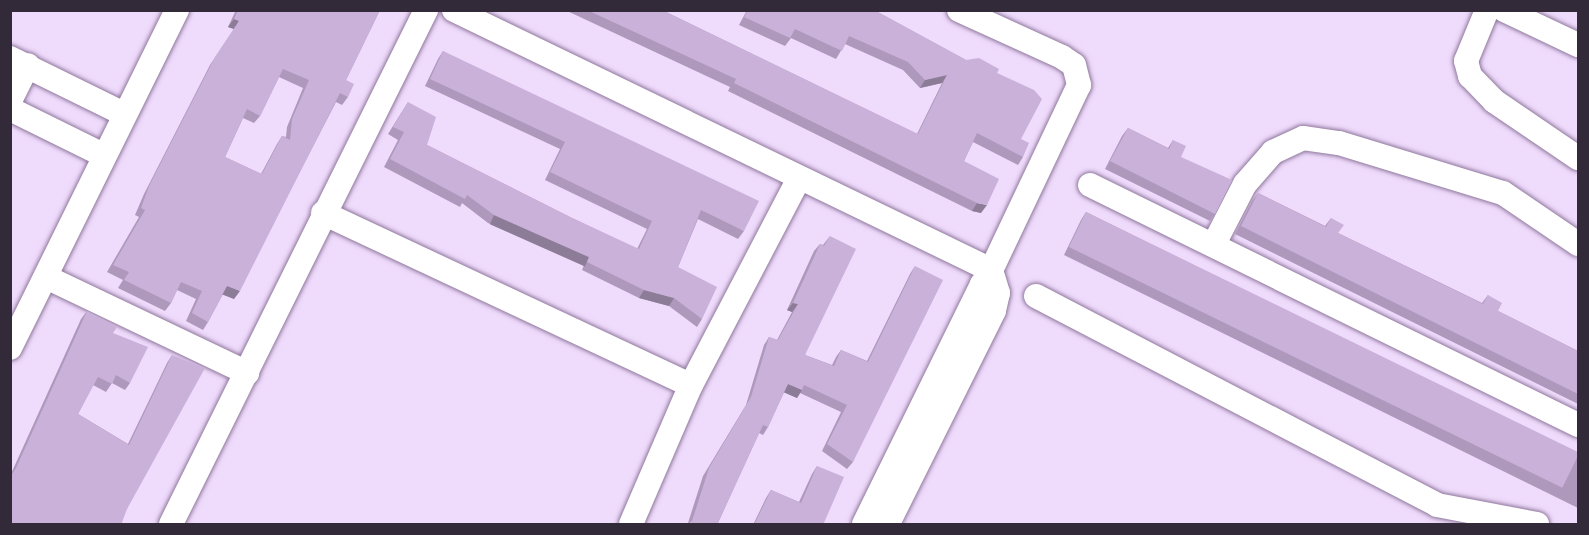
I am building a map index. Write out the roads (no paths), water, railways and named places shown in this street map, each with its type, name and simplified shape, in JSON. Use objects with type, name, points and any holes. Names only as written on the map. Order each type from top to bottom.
[{"type":"street","points":[[10,348],[103,155],[177,10]]},
{"type":"street","points":[[171,525],[323,213],[426,10]]},
{"type":"street","points":[[454,10],[991,274],[998,293],[994,311],[888,525]]},
{"type":"street","points":[[864,525],[982,284],[991,274],[1079,85],[1074,65],[1062,57],[959,10]]},
{"type":"street","points":[[1487,10],[1466,61],[1470,76],[1494,101],[1578,158]]},
{"type":"street","points":[[1504,10],[1578,45]]},
{"type":"street","points":[[10,101],[19,62],[124,114]]},
{"type":"street","points":[[10,109],[103,155]]},
{"type":"street","points":[[1215,242],[1245,184],[1273,152],[1303,138],[1339,143],[1503,193],[1578,244]]},
{"type":"street","points":[[631,525],[691,385],[798,180]]},
{"type":"street","points":[[1090,185],[1215,242],[1578,425]]},
{"type":"street","points":[[323,213],[691,385]]},
{"type":"street","points":[[46,277],[247,373]]},
{"type":"street","points":[[1036,296],[1437,505],[1537,525]]}]
